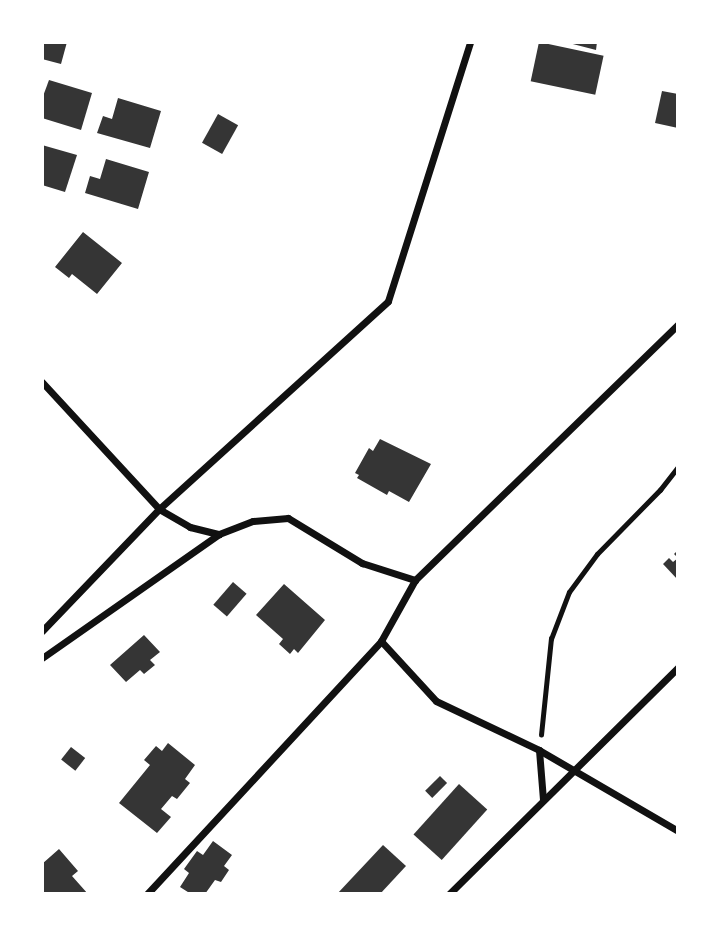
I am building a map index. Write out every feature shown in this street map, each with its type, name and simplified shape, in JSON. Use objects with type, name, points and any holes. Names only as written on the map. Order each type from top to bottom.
[{"type":"street","points":[[42,631],[159,509],[388,301],[470,42]]},
{"type":"street","points":[[147,894],[381,641],[415,580],[678,324]]},
{"type":"street","points":[[42,382],[159,509],[190,527],[219,534]]},
{"type":"street","points":[[42,658],[219,534],[253,521],[288,518],[362,563],[415,580]]},
{"type":"street","points":[[381,641],[436,701],[539,750],[678,831]]},
{"type":"street","points":[[449,894],[678,667]]},
{"type":"street","points":[[539,750],[543,800]]},
{"type":"path","points":[[539,750],[551,639],[569,592],[597,554],[660,490],[678,467]]},
{"type":"building","points":[[42,42],[67,42],[61,64],[42,59]]},
{"type":"building","points":[[539,42],[604,56],[595,95],[531,81]]},
{"type":"building","points":[[565,42],[597,42],[596,50]]},
{"type":"building","points":[[49,80],[92,93],[81,130],[42,118],[42,99]]},
{"type":"building","points":[[662,91],[678,94],[678,128],[655,123]]},
{"type":"building","points":[[118,98],[161,111],[150,148],[97,133],[103,116],[112,119]]},
{"type":"building","points":[[218,114],[238,125],[222,154],[202,143]]},
{"type":"building","points":[[42,145],[77,155],[65,192],[42,185]]},
{"type":"building","points":[[106,159],[149,172],[138,209],[85,193],[90,176],[100,179]]},
{"type":"building","points":[[83,232],[122,263],[97,294],[72,274],[69,278],[55,267]]},
{"type":"building","points":[[380,439],[431,464],[409,502],[389,491],[387,495],[357,478],[359,475],[355,473],[369,448],[373,451]]},
{"type":"building","points":[[669,558],[673,562],[678,558],[678,580],[663,564]]},
{"type":"building","points":[[233,582],[247,594],[227,616],[213,605]]},
{"type":"building","points":[[284,584],[325,620],[298,653],[294,649],[290,654],[279,644],[283,639],[256,615]]},
{"type":"building","points":[[144,635],[160,652],[150,660],[155,665],[144,674],[140,670],[126,682],[110,665]]},
{"type":"building","points":[[168,743],[195,765],[185,779],[190,783],[177,799],[172,796],[161,809],[171,817],[157,833],[119,803],[150,765],[144,760],[156,746],[162,751]]},
{"type":"building","points":[[71,747],[85,758],[75,771],[61,760]]},
{"type":"building","points":[[440,776],[447,783],[432,798],[425,791]]},
{"type":"building","points":[[459,784],[487,809],[442,860],[413,835]]},
{"type":"building","points":[[213,841],[232,855],[224,866],[229,870],[221,882],[215,880],[205,894],[191,894],[180,887],[189,873],[184,869],[197,851],[203,855]]},
{"type":"building","points":[[383,845],[406,866],[380,894],[337,894]]},
{"type":"building","points":[[59,849],[78,871],[72,876],[88,894],[42,894],[42,864]]}]
